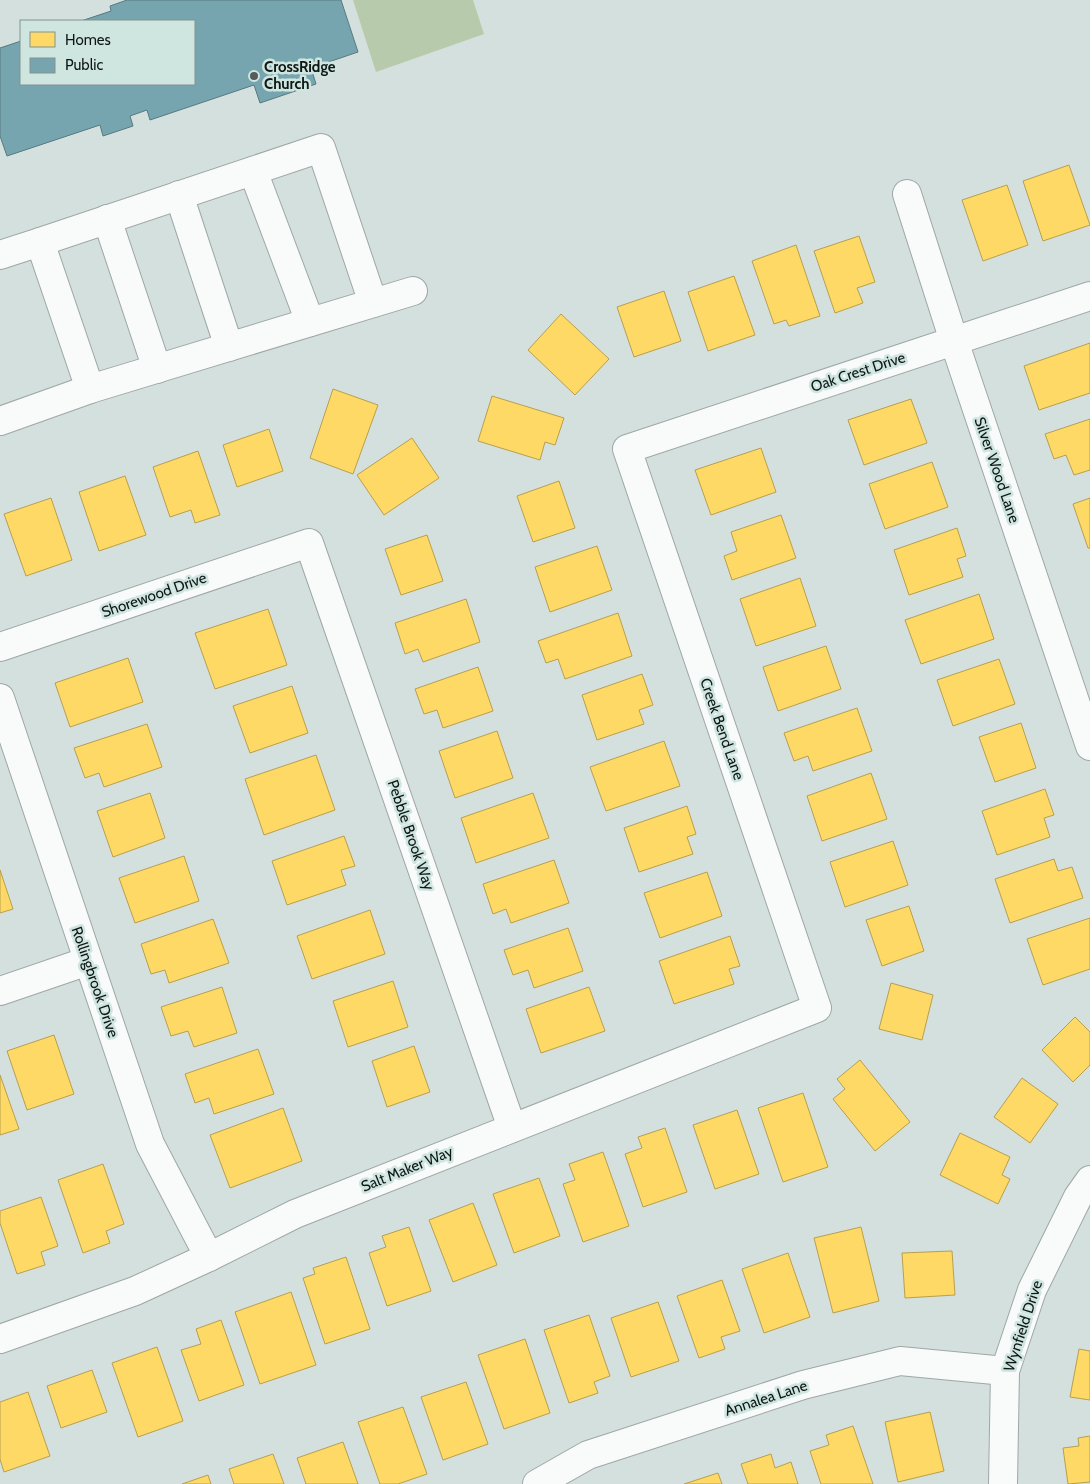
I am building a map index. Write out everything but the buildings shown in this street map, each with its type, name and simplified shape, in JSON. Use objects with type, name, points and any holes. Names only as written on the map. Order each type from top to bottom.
[{"type":"street","points":[[0,255],[321,148],[373,303]]},
{"type":"street","points":[[253,171],[310,322]]},
{"type":"street","name":"Silver Wood Lane","points":[[907,194],[954,341],[1090,746]]},
{"type":"street","points":[[179,195],[229,347]]},
{"type":"street","points":[[107,219],[157,369]]},
{"type":"street","points":[[40,242],[90,389]]},
{"type":"street","points":[[0,421],[90,389],[413,291]]},
{"type":"street","name":"Oak Crest Drive","points":[[627,449],[1090,296]]},
{"type":"street","name":"Creek Bend Lane","points":[[627,449],[818,1008]]},
{"type":"street","name":"Shorewood Drive","points":[[0,647],[309,543]]},
{"type":"street","name":"Pebble Brook Way","points":[[309,543],[512,1128]]},
{"type":"street","name":"Rollingbrook Drive","points":[[0,698],[150,1144],[209,1258]]},
{"type":"street","points":[[0,990],[88,961]]},
{"type":"street","name":"Salt Maker Way","points":[[0,1339],[135,1291],[209,1258],[295,1214],[818,1008]]},
{"type":"street","name":"Wynfield Drive","points":[[1003,1484],[1006,1371],[1032,1290],[1078,1197],[1090,1180]]},
{"type":"street","name":"Annalea Lane","points":[[537,1484],[588,1455],[803,1385],[900,1361],[1006,1371]]},
{"type":"green space","points":[[353,0],[473,0],[484,34],[376,72]]},
{"type":"place","name":"CrossRidge Church","points":[[254,76]]}]
